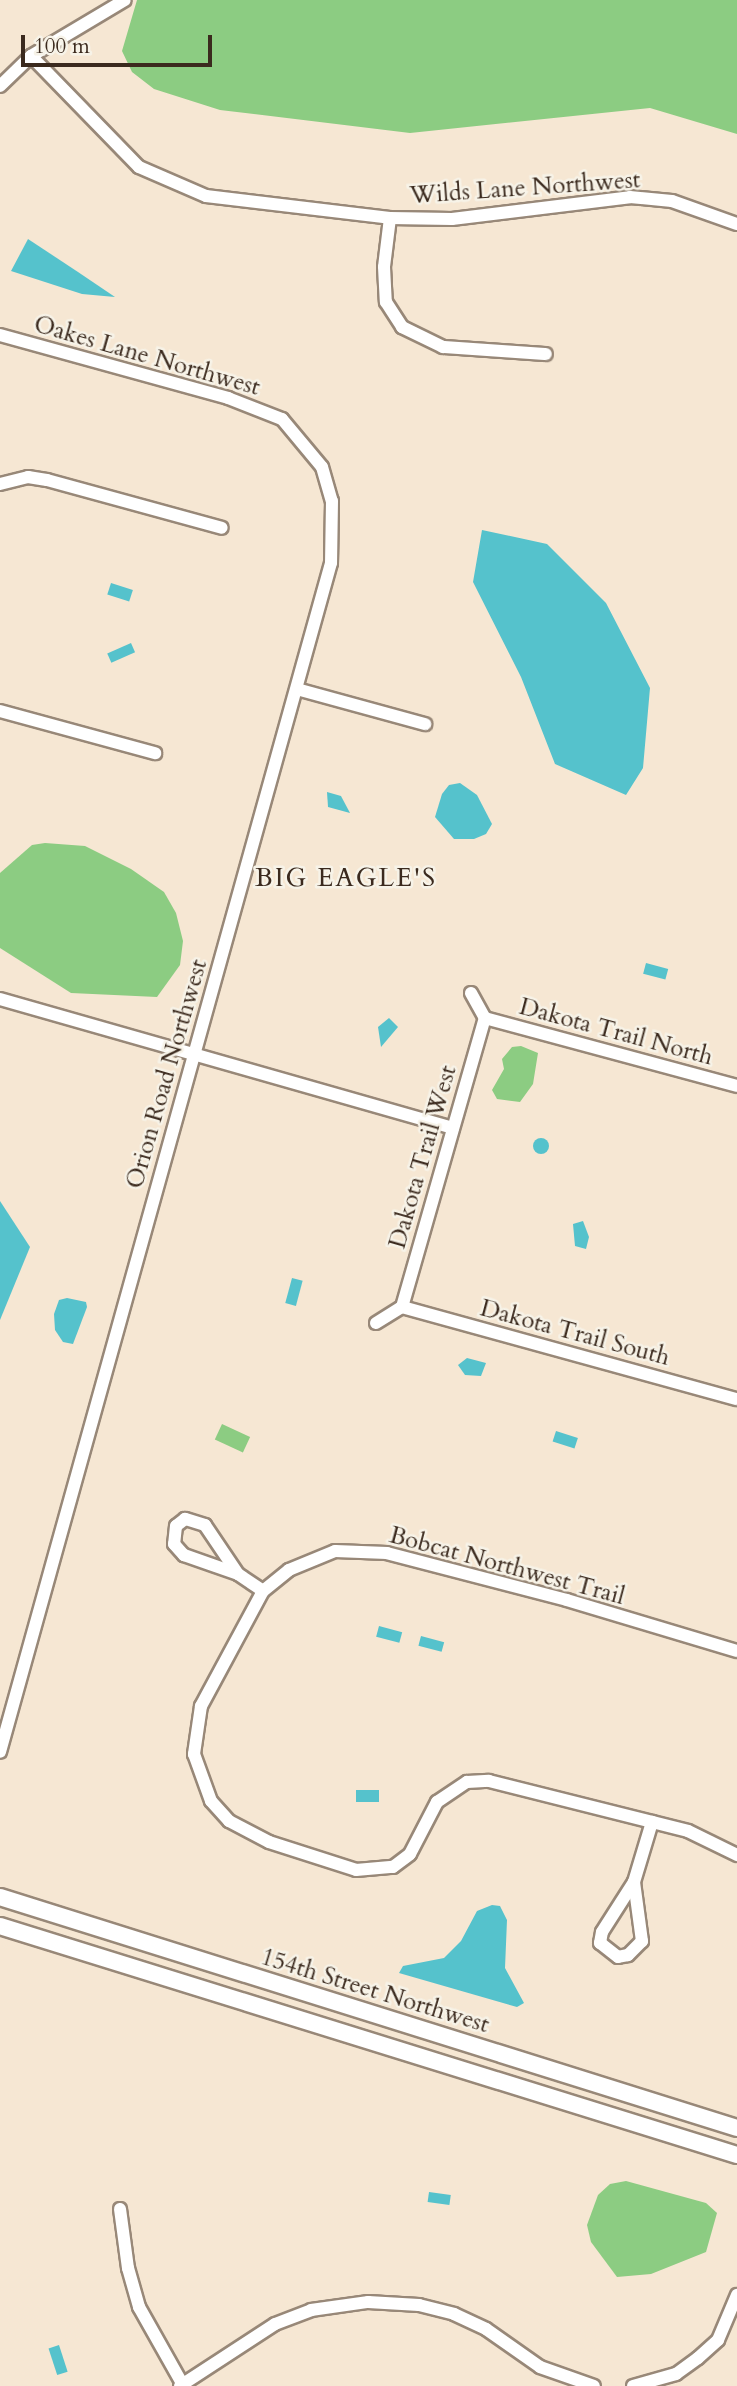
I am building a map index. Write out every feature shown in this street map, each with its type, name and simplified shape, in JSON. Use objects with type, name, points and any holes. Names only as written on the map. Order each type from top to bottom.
[{"type":"street","points":[[0,86],[31,56],[125,0]]},
{"type":"street","name":"Wilds Lane Northwest","points":[[31,56],[112,144],[139,167],[174,185],[206,195],[390,218],[452,219],[630,197],[672,201],[737,224]]},
{"type":"street","points":[[390,218],[384,267],[386,302],[402,327],[443,347],[546,354]]},
{"type":"street","name":"Oakes Lane Northwest","points":[[0,335],[228,398],[282,419]]},
{"type":"street","name":"Orion Road Northwest","points":[[0,1752],[331,563],[332,500],[322,467],[282,419]]},
{"type":"street","points":[[0,484],[29,477],[47,480],[222,528]]},
{"type":"street","points":[[297,689],[425,724]]},
{"type":"street","points":[[0,711],[155,753]]},
{"type":"street","points":[[471,993],[485,1018]]},
{"type":"street","points":[[0,999],[453,1128]]},
{"type":"street","name":"Dakota Trail North","points":[[485,1018],[737,1086]]},
{"type":"street","name":"Dakota Trail West","points":[[402,1307],[485,1018]]},
{"type":"street","points":[[376,1323],[402,1307]]},
{"type":"street","name":"Dakota Trail South","points":[[402,1307],[737,1399]]},
{"type":"street","points":[[238,1574],[205,1525],[195,1518],[176,1526],[174,1544],[178,1551],[238,1574],[263,1591]]},
{"type":"street","name":"Bobcat Northwest Trail","points":[[737,1651],[567,1600],[362,1550],[310,1559],[263,1591],[201,1706],[194,1754],[211,1801],[247,1833],[374,1872],[393,1867],[410,1854],[437,1802],[451,1790],[467,1782],[489,1781],[688,1831],[737,1855]]},
{"type":"street","points":[[634,1882],[642,1941],[628,1955],[618,1957],[600,1943],[602,1932],[634,1882],[652,1822]]},
{"type":"street","name":"154th Street Northwest","points":[[0,1897],[737,2128]]},
{"type":"street","name":"154th Street Northwest","points":[[0,1926],[737,2155]]},
{"type":"street","points":[[120,2209],[128,2268],[139,2307],[181,2386],[245,2339],[311,2309],[383,2302],[454,2314],[486,2329],[540,2367],[594,2386]]},
{"type":"street","points":[[632,2386],[676,2374],[698,2358],[718,2340],[737,2295]]},
{"type":"green space","points":[[137,0],[737,0],[737,134],[650,108],[410,133],[220,110],[154,89],[132,72],[122,51]]},
{"type":"green space","points":[[45,843],[85,846],[131,869],[164,892],[176,913],[183,941],[180,965],[157,997],[71,993],[0,948],[0,873],[32,845]]},
{"type":"green space","points":[[521,1046],[538,1053],[533,1084],[520,1102],[497,1099],[492,1090],[504,1069],[502,1059],[512,1047]]},
{"type":"green space","points":[[222,1424],[250,1437],[243,1453],[215,1439]]},
{"type":"green space","points":[[626,2181],[706,2203],[717,2213],[706,2252],[651,2274],[617,2277],[591,2242],[587,2225],[598,2195],[610,2184]]},
{"type":"water","points":[[28,239],[115,297],[82,294],[11,271]]},
{"type":"water","points":[[482,530],[547,544],[606,603],[650,688],[643,768],[626,795],[555,764],[521,677],[473,582]]},
{"type":"water","points":[[111,583],[133,590],[129,602],[107,594]]},
{"type":"water","points":[[131,643],[135,652],[111,663],[107,654]]},
{"type":"water","points":[[460,783],[477,795],[492,824],[486,834],[474,839],[454,839],[435,817],[442,794],[449,785]]},
{"type":"water","points":[[327,792],[341,796],[350,813],[328,807]]},
{"type":"water","points":[[646,963],[668,969],[665,980],[643,974]]},
{"type":"water","points":[[389,1018],[398,1027],[381,1047],[378,1027]]},
{"type":"water","points":[[541,1138],[547,1140],[547,1152],[541,1154],[535,1152],[533,1146],[535,1140]]},
{"type":"water","points":[[0,1201],[30,1247],[0,1320]]},
{"type":"water","points":[[583,1221],[589,1237],[586,1249],[575,1246],[573,1224]]},
{"type":"water","points":[[292,1278],[303,1281],[296,1306],[285,1303]]},
{"type":"water","points":[[67,1298],[86,1302],[87,1307],[73,1344],[63,1342],[55,1330],[54,1314],[59,1300]]},
{"type":"water","points":[[467,1358],[486,1363],[481,1376],[465,1375],[458,1365]]},
{"type":"water","points":[[556,1431],[578,1438],[574,1449],[553,1441]]},
{"type":"water","points":[[379,1626],[402,1632],[399,1643],[376,1637]]},
{"type":"water","points":[[421,1636],[444,1642],[442,1652],[418,1646]]},
{"type":"water","points":[[356,1790],[379,1790],[379,1802],[356,1802]]},
{"type":"water","points":[[492,1905],[500,1906],[507,1920],[505,1968],[524,2003],[517,2007],[399,1973],[403,1966],[444,1958],[461,1941],[477,1911]]},
{"type":"water","points":[[429,2192],[451,2195],[449,2205],[428,2202]]},
{"type":"water","points":[[59,2345],[68,2372],[57,2375],[49,2348]]},
{"type":"district","name":"BIG EAGLE'S","points":[[346,878]]}]
